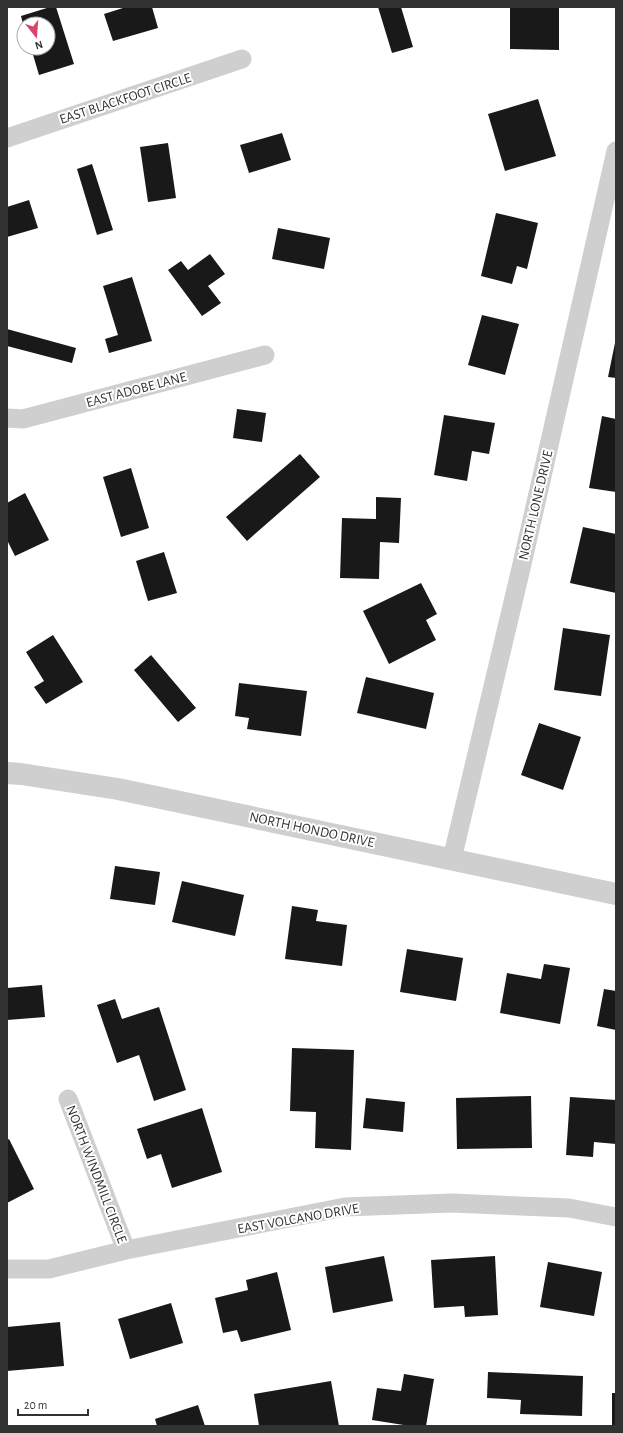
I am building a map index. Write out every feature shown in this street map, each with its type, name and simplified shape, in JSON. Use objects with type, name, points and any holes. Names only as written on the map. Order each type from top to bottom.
[{"type":"street","name":"EAST BLACKFOOT CIRCLE","points":[[7,138],[242,59]]},
{"type":"street","name":"NORTH LONE DRIVE","points":[[452,859],[522,564],[616,151]]},
{"type":"street","name":"EAST ADOBE LANE","points":[[7,418],[23,419],[265,355]]},
{"type":"street","name":"NORTH HONDO DRIVE","points":[[7,773],[118,789],[616,894]]},
{"type":"street","name":"NORTH WINDMILL CIRCLE","points":[[68,1099],[126,1250]]},
{"type":"street","name":"EAST VOLCANO DRIVE","points":[[7,1269],[49,1269],[126,1250],[345,1207],[460,1203],[569,1208],[616,1217]]},
{"type":"building","points":[[50,7],[56,7],[74,64],[39,75],[33,56],[56,56],[56,16],[21,16]]},
{"type":"building","points":[[126,7],[152,7],[158,28],[113,41],[104,14]]},
{"type":"building","points":[[378,7],[401,7],[413,47],[392,53]]},
{"type":"building","points":[[510,7],[559,7],[559,50],[510,49]]},
{"type":"building","points":[[538,99],[556,156],[505,171],[488,114]]},
{"type":"building","points":[[282,133],[291,160],[249,173],[240,145]]},
{"type":"building","points":[[168,143],[176,198],[148,202],[140,147]]},
{"type":"building","points":[[92,164],[113,230],[97,235],[77,169]]},
{"type":"building","points":[[29,200],[38,228],[7,237],[7,207]]},
{"type":"building","points":[[496,213],[538,223],[527,269],[517,266],[512,284],[481,276]]},
{"type":"building","points":[[278,228],[330,238],[324,269],[272,259]]},
{"type":"building","points":[[210,254],[225,274],[208,286],[221,303],[202,316],[168,270],[181,261],[188,270]]},
{"type":"building","points":[[132,277],[152,341],[109,353],[105,339],[118,335],[103,286]]},
{"type":"building","points":[[482,315],[519,324],[505,375],[468,365]]},
{"type":"building","points":[[7,329],[76,348],[72,363],[7,346]]},
{"type":"building","points":[[616,343],[616,378],[608,377]]},
{"type":"building","points":[[237,409],[266,413],[262,442],[233,438]]},
{"type":"building","points":[[444,415],[495,423],[489,454],[472,451],[467,481],[434,475]]},
{"type":"building","points":[[602,416],[616,419],[616,492],[589,488]]},
{"type":"building","points":[[300,454],[320,477],[247,541],[226,517]]},
{"type":"building","points":[[131,468],[149,528],[121,537],[103,477]]},
{"type":"building","points":[[25,493],[49,540],[15,556],[7,540],[7,503]]},
{"type":"building","points":[[376,497],[401,498],[399,543],[380,542],[379,579],[340,578],[342,518],[376,519]]},
{"type":"building","points":[[583,527],[616,534],[616,593],[570,583]]},
{"type":"building","points":[[164,552],[177,593],[148,601],[136,561]]},
{"type":"building","points":[[421,583],[437,614],[426,620],[436,640],[389,664],[363,611]]},
{"type":"building","points":[[563,628],[610,635],[601,696],[554,690]]},
{"type":"building","points":[[53,635],[83,682],[46,704],[34,687],[44,681],[26,652]]},
{"type":"building","points":[[151,655],[196,708],[178,722],[134,670]]},
{"type":"building","points":[[366,677],[434,693],[426,729],[357,713]]},
{"type":"building","points":[[239,683],[307,691],[301,736],[247,729],[249,718],[235,716]]},
{"type":"building","points":[[539,723],[581,737],[563,790],[521,775]]},
{"type":"building","points":[[115,866],[160,872],[155,905],[110,899]]},
{"type":"building","points":[[182,881],[244,895],[235,936],[172,922]]},
{"type":"building","points":[[292,906],[318,910],[316,921],[347,925],[342,966],[285,959]]},
{"type":"building","points":[[407,949],[463,958],[456,1001],[400,992]]},
{"type":"building","points":[[544,964],[570,968],[560,1024],[500,1013],[507,973],[541,979]]},
{"type":"building","points":[[42,985],[45,1017],[7,1020],[7,988]]},
{"type":"building","points":[[604,989],[616,991],[616,1030],[597,1026]]},
{"type":"building","points":[[115,999],[122,1019],[159,1007],[186,1090],[154,1101],[139,1055],[117,1063],[97,1005]]},
{"type":"building","points":[[292,1048],[354,1050],[351,1150],[315,1148],[316,1112],[290,1111]]},
{"type":"building","points":[[531,1096],[532,1148],[457,1149],[456,1098]]},
{"type":"building","points":[[570,1097],[616,1100],[616,1144],[594,1142],[593,1157],[566,1155]]},
{"type":"building","points":[[366,1098],[405,1102],[403,1132],[363,1128]]},
{"type":"building","points":[[202,1108],[222,1172],[172,1188],[161,1154],[147,1159],[137,1129]]},
{"type":"building","points":[[9,1139],[34,1189],[7,1203],[7,1140]]},
{"type":"building","points":[[384,1256],[393,1301],[333,1313],[325,1267]]},
{"type":"building","points":[[495,1256],[498,1315],[465,1317],[464,1306],[434,1308],[431,1260]]},
{"type":"building","points":[[548,1262],[602,1272],[594,1316],[540,1307]]},
{"type":"building","points":[[277,1272],[291,1330],[241,1342],[237,1330],[223,1333],[215,1298],[248,1290],[246,1280]]},
{"type":"building","points":[[171,1303],[183,1343],[130,1359],[118,1319]]},
{"type":"building","points":[[60,1322],[64,1366],[7,1371],[7,1327]]},
{"type":"building","points":[[488,1372],[583,1376],[582,1416],[520,1414],[521,1400],[487,1398]]},
{"type":"building","points":[[404,1374],[434,1379],[426,1426],[410,1426],[372,1420],[377,1388],[401,1391]]},
{"type":"building","points":[[331,1381],[339,1426],[259,1426],[254,1394]]},
{"type":"building","points":[[612,1393],[616,1393],[616,1426],[612,1426]]},
{"type":"building","points":[[198,1405],[205,1426],[157,1426],[155,1419]]}]
